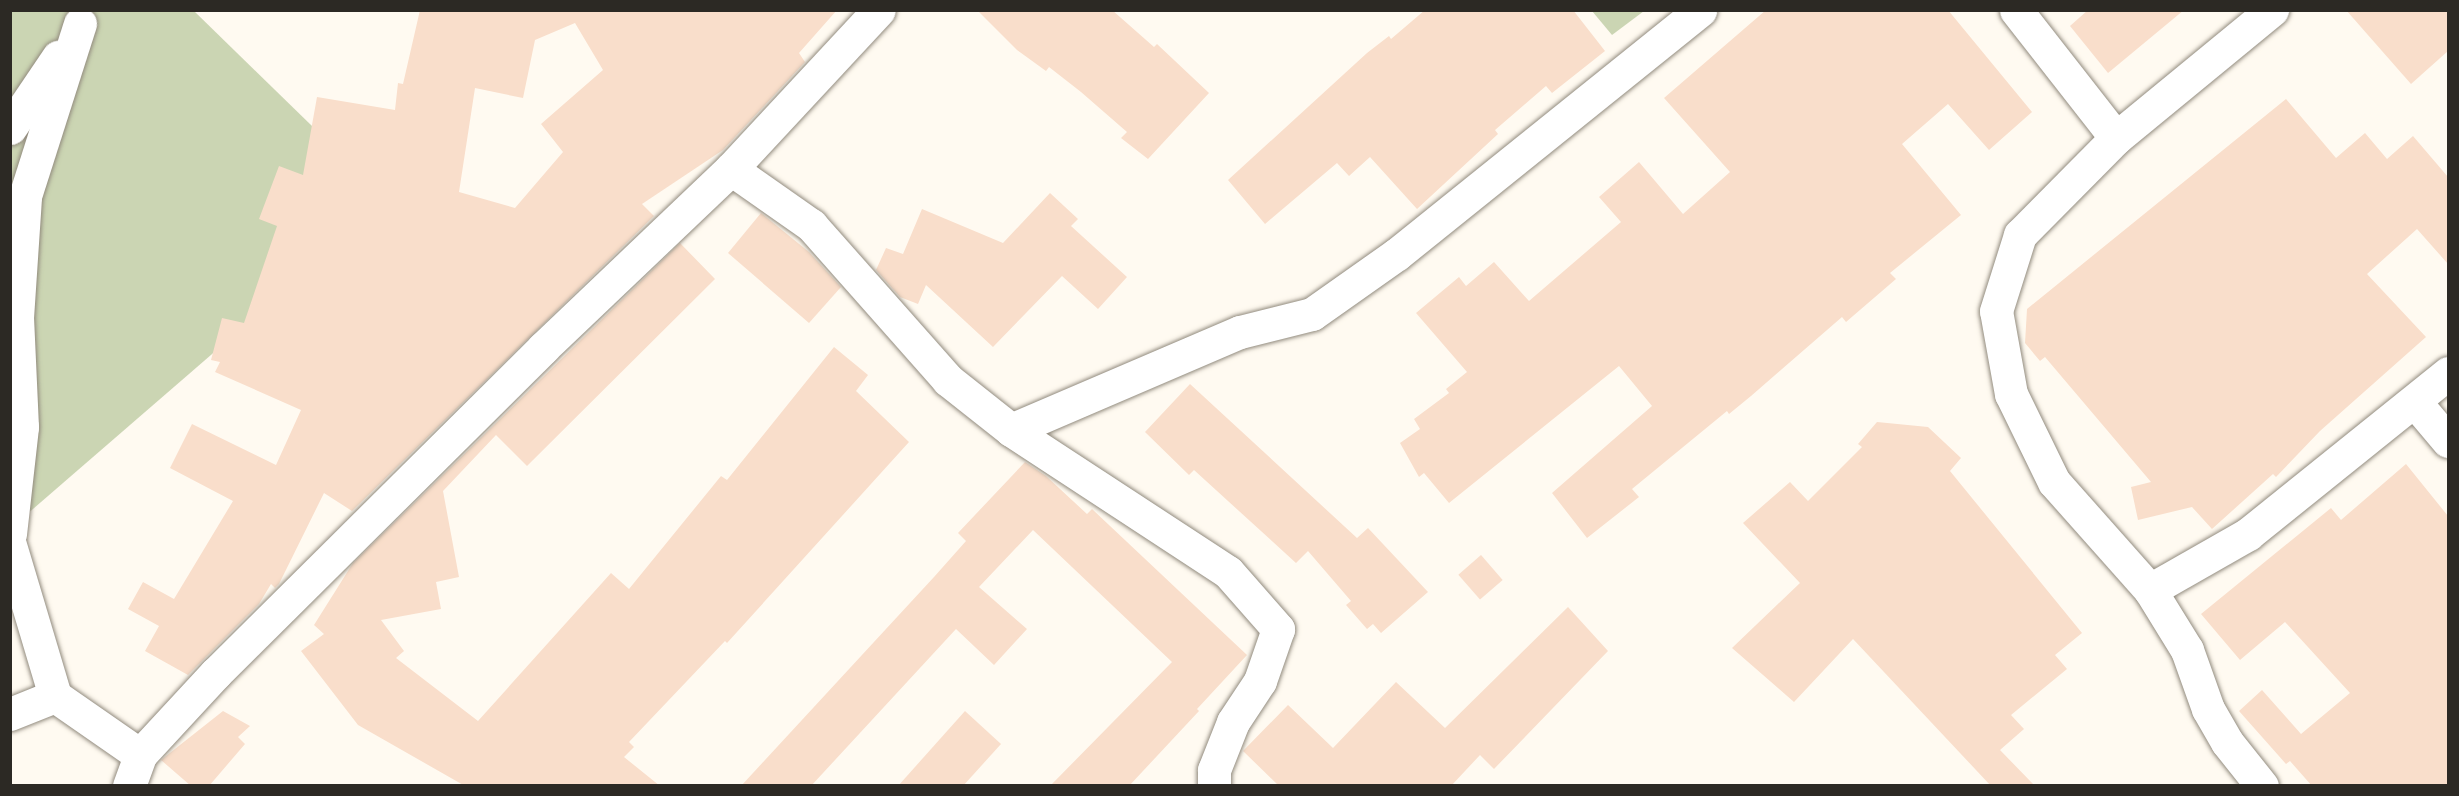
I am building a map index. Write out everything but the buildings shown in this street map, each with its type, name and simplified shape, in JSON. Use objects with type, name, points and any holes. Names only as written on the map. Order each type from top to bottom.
[{"type":"street","points":[[129,786],[140,755],[216,673],[543,348],[731,169],[879,10]]},
{"type":"street","points":[[1011,430],[1240,332],[1312,315],[1397,254],[1700,10]]},
{"type":"street","points":[[2016,10],[2116,138]]},
{"type":"street","points":[[2262,786],[2227,742],[2208,709],[2187,650],[2150,590],[2054,482],[2012,394],[1996,311],[2020,235],[2116,138],[2272,10]]},
{"type":"street","points":[[10,128],[85,17]]},
{"type":"street","points":[[10,534],[22,427],[17,318],[25,196],[85,17]]},
{"type":"street","points":[[731,169],[811,225],[948,380],[1011,430],[1228,572],[1278,629],[1260,681],[1233,722],[1214,770],[1214,786]]},
{"type":"street","points":[[2150,590],[2248,534],[2415,402],[2448,373]]},
{"type":"street","points":[[2415,402],[2448,441]]},
{"type":"street","points":[[10,545],[54,696],[140,755]]},
{"type":"street","points":[[10,714],[54,696]]},
{"type":"green space","points":[[11,11],[194,11],[389,201],[11,528]]},
{"type":"green space","points":[[1592,11],[1644,11],[1612,35]]}]
